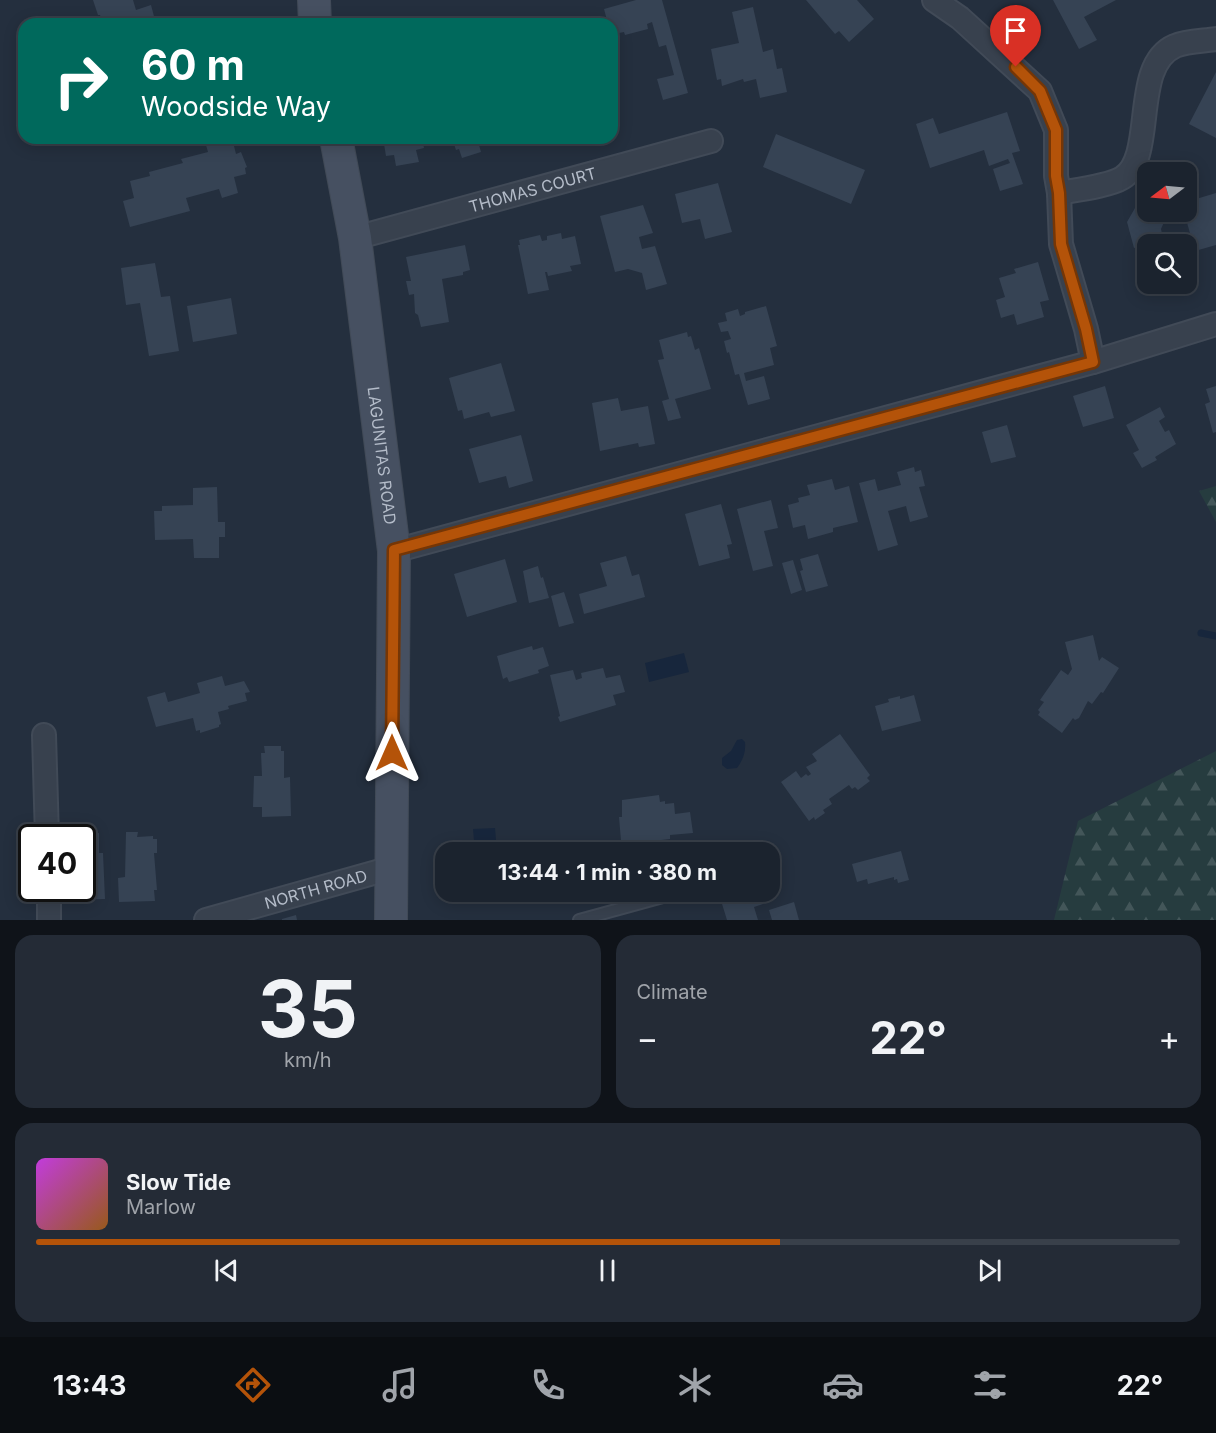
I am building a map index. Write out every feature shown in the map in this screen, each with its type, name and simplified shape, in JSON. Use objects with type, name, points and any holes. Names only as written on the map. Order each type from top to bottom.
[{"type":"street","points":[[314,0],[315,18]]},
{"type":"street","points":[[934,0],[960,18],[1040,91],[1056,130],[1056,176],[1061,244],[1086,329],[1093,362]]},
{"type":"street","points":[[1059,193],[1123,178],[1132,167],[1139,151],[1147,91],[1155,66],[1165,52],[1176,45],[1216,39]]},
{"type":"street","name":"THOMAS COURT","points":[[355,238],[711,141]]},
{"type":"street","name":"LAGUNITAS ROAD","points":[[337,144],[355,238],[394,550],[391,920]]},
{"type":"street","points":[[394,550],[1093,362],[1216,324]]},
{"type":"street","points":[[44,735],[47,824]]},
{"type":"street","name":"NORTH ROAD","points":[[206,920],[391,868]]},
{"type":"street","points":[[49,902],[50,920]]},
{"type":"lane","points":[[579,920],[645,902]]},
{"type":"green space","points":[[1216,486],[1216,522],[1199,491]]},
{"type":"green space","points":[[1216,751],[1216,920],[1054,920],[1078,821]]},
{"type":"water","points":[[684,653],[689,672],[649,682],[645,663]]},
{"type":"water","points":[[742,739],[745,746],[741,762],[737,768],[727,769],[722,765],[722,758],[731,751],[737,740]]},
{"type":"water","points":[[495,828],[496,842],[474,842],[473,829]]},
{"type":"building","points":[[93,0],[133,0],[136,10],[151,5],[154,18],[101,18]]},
{"type":"building","points":[[636,0],[662,0],[688,93],[663,100],[657,79],[674,75],[666,45],[659,47],[652,22],[647,24],[648,29],[625,35],[624,32],[618,33],[618,18],[606,18],[604,9]]},
{"type":"building","points":[[806,0],[857,0],[874,19],[849,42],[839,31],[835,34]]},
{"type":"building","points":[[1053,0],[1116,0],[1084,17],[1097,40],[1079,49]]},
{"type":"building","points":[[753,7],[763,52],[773,49],[777,69],[782,68],[787,92],[760,98],[756,79],[744,82],[743,79],[722,86],[721,79],[717,80],[711,49],[739,43],[732,12]]},
{"type":"building","points":[[1216,72],[1216,138],[1189,124]]},
{"type":"building","points":[[1007,112],[1020,151],[1012,153],[1023,184],[1000,191],[993,169],[1010,163],[1008,159],[989,166],[984,150],[930,168],[916,124],[933,118],[939,134]]},
{"type":"building","points":[[776,134],[865,170],[851,204],[763,167]]},
{"type":"building","points":[[206,144],[234,144],[236,154],[241,152],[247,167],[245,168],[246,174],[234,177],[238,193],[222,198],[219,189],[186,198],[190,211],[130,227],[123,201],[134,198],[130,181],[150,176],[149,172],[183,163],[181,159],[208,152]]},
{"type":"building","points":[[384,144],[423,144],[424,148],[416,150],[419,162],[396,166],[394,155],[386,156]]},
{"type":"building","points":[[454,144],[482,144],[479,145],[481,152],[462,158],[459,149],[456,150]]},
{"type":"building","points":[[718,183],[732,232],[705,239],[700,219],[682,223],[675,194]]},
{"type":"building","points":[[1216,193],[1216,245],[1197,250],[1197,234],[1190,234],[1187,222],[1197,222],[1197,199]]},
{"type":"building","points":[[1137,204],[1137,222],[1164,222],[1161,229],[1162,234],[1137,234],[1137,247],[1134,248],[1127,222]]},
{"type":"building","points":[[643,205],[653,233],[639,237],[642,249],[655,246],[667,284],[646,290],[642,273],[628,269],[615,272],[600,216]]},
{"type":"building","points":[[561,233],[562,239],[575,236],[581,264],[570,266],[572,271],[548,276],[545,272],[549,290],[528,294],[518,245],[520,245],[519,240],[540,235],[542,241],[547,240],[547,236]]},
{"type":"building","points":[[465,245],[470,270],[463,272],[463,275],[442,279],[449,322],[421,327],[418,315],[415,313],[414,294],[409,295],[406,281],[411,281],[406,257]]},
{"type":"building","points":[[1038,262],[1049,300],[1040,302],[1044,317],[1017,325],[1014,314],[1001,318],[996,300],[1005,297],[999,278],[1016,273],[1014,269]]},
{"type":"building","points":[[155,263],[161,297],[170,296],[179,351],[149,356],[140,303],[126,305],[121,268]]},
{"type":"building","points":[[231,298],[237,334],[193,342],[187,306]]},
{"type":"building","points":[[766,306],[777,346],[770,348],[774,365],[744,373],[746,381],[764,376],[770,399],[748,405],[739,374],[735,375],[729,352],[727,353],[724,341],[731,339],[728,331],[721,332],[718,323],[727,321],[725,313],[738,309],[740,316],[745,312]]},
{"type":"building","points":[[687,332],[688,337],[691,336],[695,350],[699,348],[711,389],[675,399],[681,418],[668,421],[662,401],[669,399],[658,360],[664,359],[659,340]]},
{"type":"building","points":[[501,363],[515,411],[491,417],[489,412],[464,419],[462,410],[458,411],[449,378]]},
{"type":"building","points":[[1105,386],[1114,418],[1083,427],[1073,396]]},
{"type":"building","points":[[1216,386],[1216,432],[1213,433],[1205,404],[1210,402],[1206,389]]},
{"type":"building","points":[[618,398],[621,411],[648,406],[655,444],[639,447],[638,443],[600,451],[592,403]]},
{"type":"building","points":[[1160,407],[1165,417],[1159,421],[1165,432],[1169,430],[1176,444],[1155,457],[1157,460],[1142,468],[1133,453],[1139,450],[1126,425]]},
{"type":"building","points":[[1007,425],[1016,457],[991,463],[982,432]]},
{"type":"building","points":[[521,435],[533,481],[509,488],[506,476],[479,483],[469,449]]},
{"type":"building","points":[[914,467],[915,472],[921,470],[925,486],[919,487],[928,517],[910,522],[906,506],[888,511],[898,545],[878,551],[859,483],[875,479],[878,491],[901,485],[897,472]]},
{"type":"building","points":[[832,479],[835,490],[849,486],[858,522],[833,528],[833,532],[808,539],[805,525],[793,528],[788,505],[799,502],[798,498],[810,495],[807,485]]},
{"type":"building","points":[[217,487],[218,522],[225,522],[225,537],[219,537],[219,558],[194,558],[193,539],[155,540],[154,511],[162,511],[162,506],[193,505],[193,488]]},
{"type":"building","points":[[771,500],[778,528],[764,531],[773,566],[753,571],[737,509]]},
{"type":"building","points":[[721,504],[732,544],[727,545],[730,558],[699,566],[685,514]]},
{"type":"building","points":[[818,554],[828,586],[806,592],[800,571],[803,570],[800,559]]},
{"type":"building","points":[[626,556],[632,576],[639,574],[645,597],[584,614],[579,594],[607,586],[600,563]]},
{"type":"building","points":[[505,559],[517,602],[467,617],[454,574]]},
{"type":"building","points":[[793,560],[802,590],[791,594],[782,563]]},
{"type":"building","points":[[538,566],[549,598],[529,603],[523,571]]},
{"type":"building","points":[[564,592],[574,623],[559,627],[551,596]]},
{"type":"building","points":[[1093,635],[1099,661],[1102,657],[1119,668],[1103,693],[1101,692],[1092,704],[1088,701],[1079,718],[1075,720],[1073,718],[1062,733],[1038,715],[1040,712],[1038,710],[1044,702],[1040,700],[1061,670],[1068,675],[1072,669],[1065,642]]},
{"type":"building","points":[[532,646],[533,650],[543,647],[549,666],[538,670],[539,673],[509,682],[507,677],[503,679],[497,656]]},
{"type":"building","points":[[603,668],[606,678],[620,675],[625,692],[613,695],[616,705],[560,722],[550,675],[573,670],[576,680],[582,678],[581,673]]},
{"type":"building","points":[[222,676],[225,686],[244,681],[250,692],[245,693],[247,701],[228,706],[229,709],[218,712],[221,724],[219,727],[200,733],[200,730],[196,731],[193,718],[156,727],[147,697],[165,692],[168,702],[200,693],[197,683]]},
{"type":"building","points":[[914,695],[921,721],[882,731],[875,706],[889,702],[888,699],[900,696],[900,699]]},
{"type":"building","points":[[840,734],[870,775],[867,778],[870,781],[858,790],[855,787],[852,789],[849,785],[829,799],[832,804],[823,810],[825,813],[809,821],[781,782],[796,771],[801,778],[806,774],[808,776],[811,774],[806,767],[817,761],[812,754]]},
{"type":"building","points":[[264,746],[281,746],[281,751],[284,751],[284,778],[290,777],[291,816],[262,817],[262,807],[253,807],[254,776],[262,776],[261,753],[265,753]]},
{"type":"building","points":[[659,795],[660,802],[674,803],[675,814],[690,812],[693,833],[670,835],[670,839],[653,842],[621,841],[619,817],[622,817],[622,800]]},
{"type":"building","points":[[126,832],[138,832],[137,837],[153,836],[153,839],[157,839],[157,853],[154,853],[157,890],[154,890],[155,901],[119,902],[118,878],[125,877]]},
{"type":"building","points":[[96,833],[99,833],[99,853],[103,853],[105,899],[96,899]]},
{"type":"building","points":[[901,851],[909,880],[898,883],[894,877],[868,884],[867,879],[857,882],[852,864]]},
{"type":"building","points":[[721,902],[762,902],[763,904],[754,907],[758,920],[727,920]]},
{"type":"building","points":[[794,902],[799,920],[772,920],[769,910]]},
{"type":"building","points":[[296,915],[297,920],[282,920],[282,919]]},
{"type":"waterway","points":[[1201,633],[1216,636]]},
{"type":"route","points":[[392,753],[394,550],[1093,362],[1086,329],[1061,244],[1056,176],[1056,130],[1040,91],[1016,67]]}]
